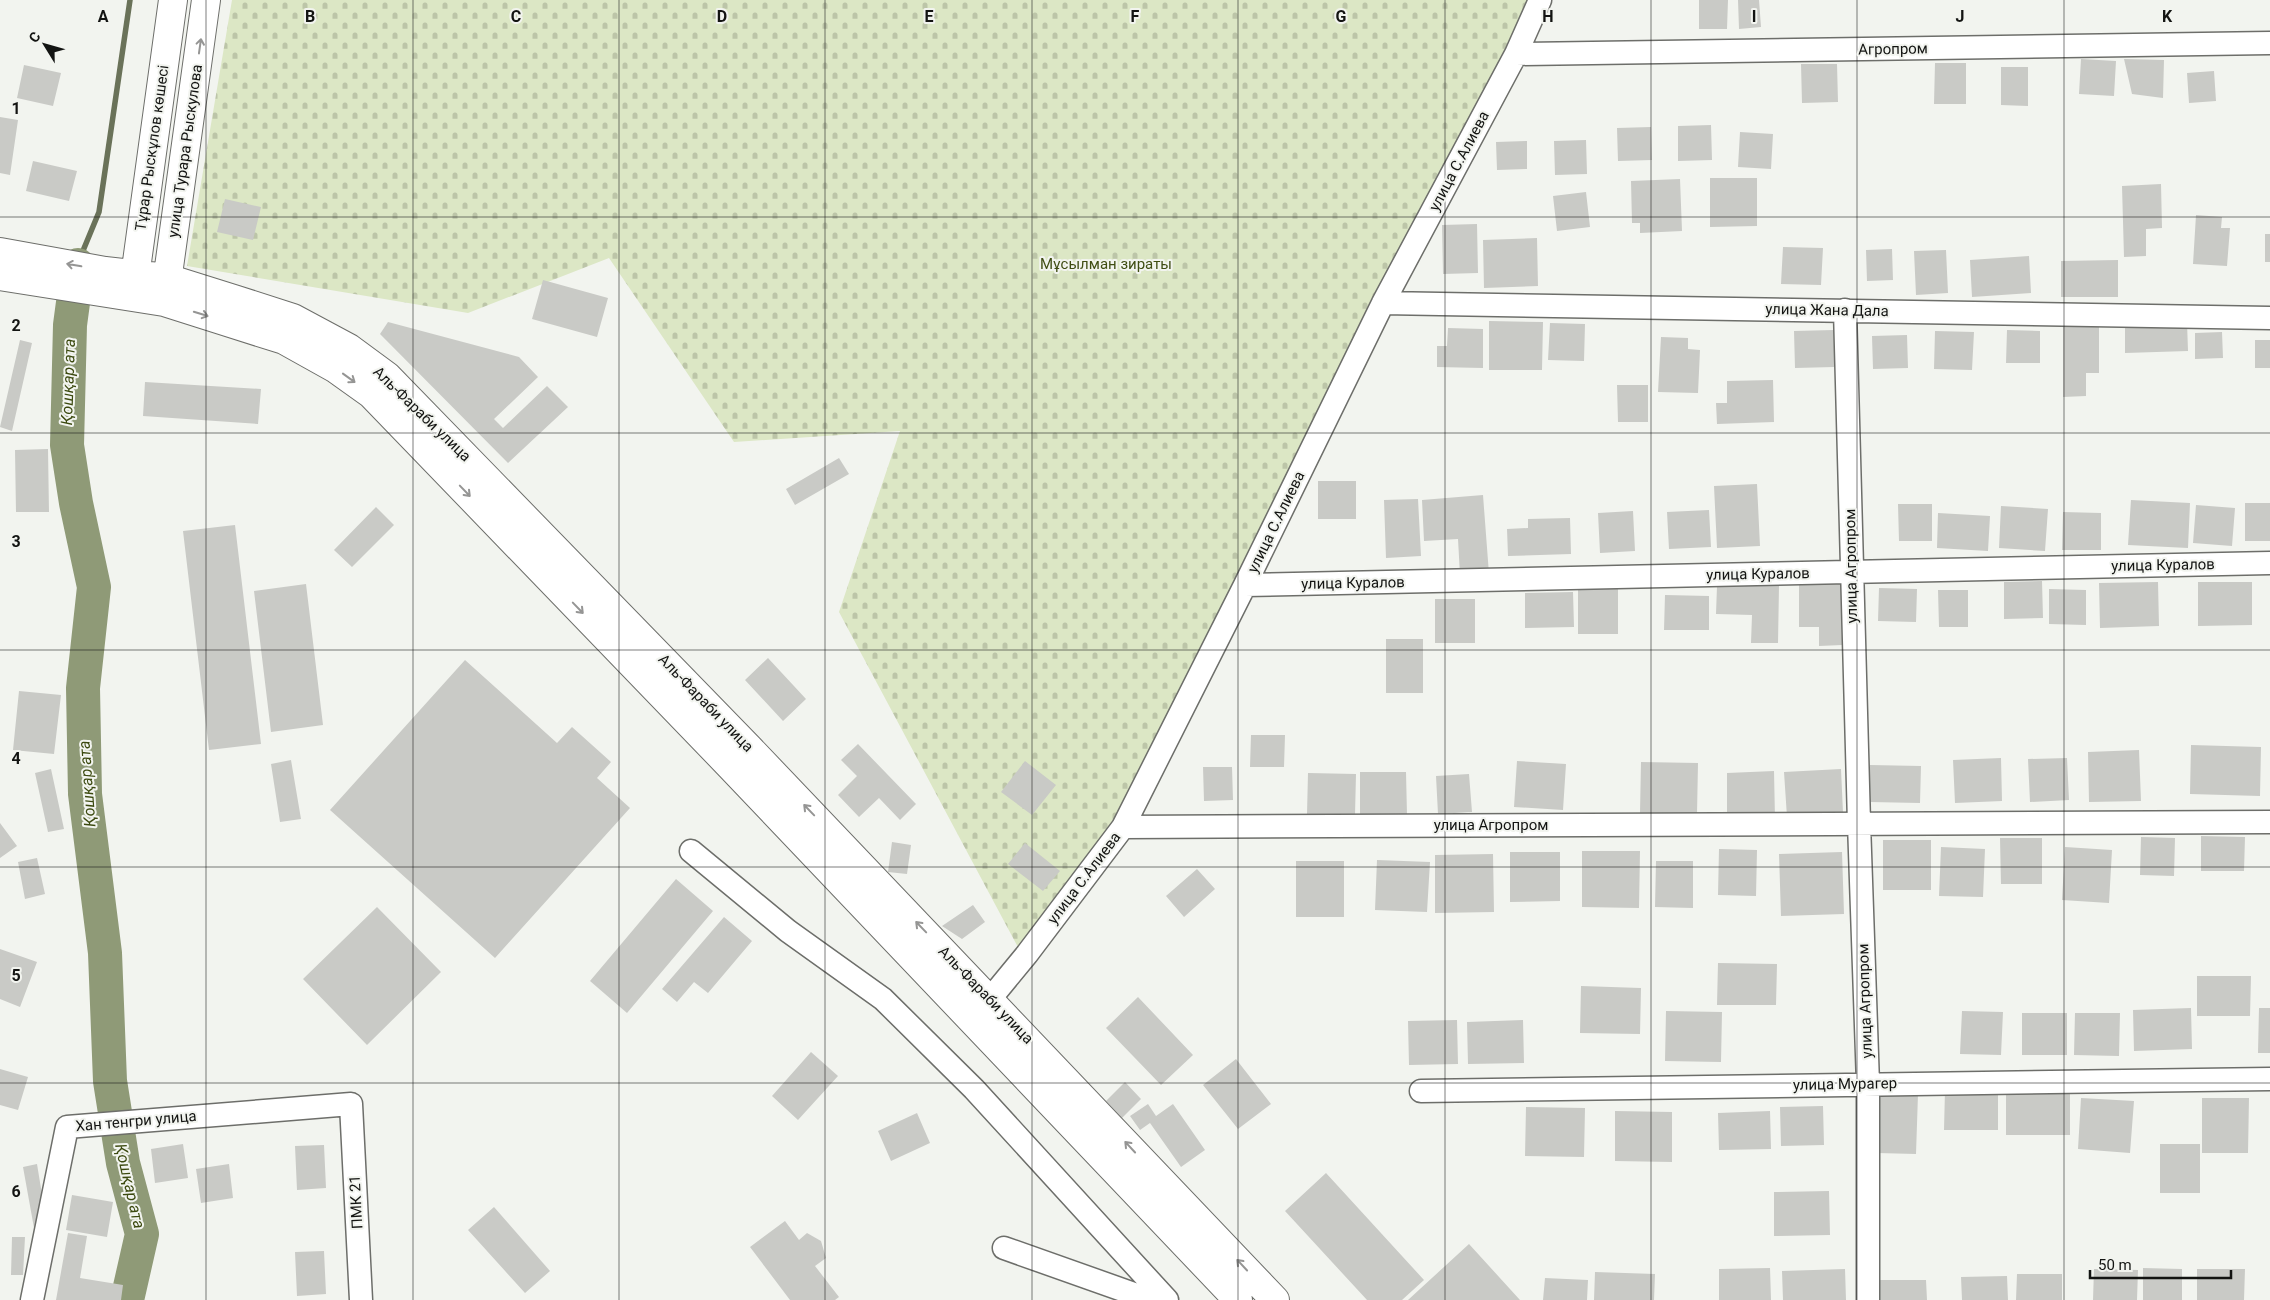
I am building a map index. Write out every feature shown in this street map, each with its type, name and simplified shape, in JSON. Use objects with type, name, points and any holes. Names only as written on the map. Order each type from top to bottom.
[{"type":"main road","name":"Тұрар Рыскұлов көшесі","points":[[134,284],[173,0]]},
{"type":"main road","name":"улица Турара Рыскулова","points":[[166,290],[206,0]]},
{"type":"main road","points":[[0,252],[42,271]]},
{"type":"main road","name":"Аль-Фараби улица","points":[[42,271],[103,282],[134,284],[293,318],[349,348],[386,376],[990,999],[1275,1300]]},
{"type":"main road","points":[[0,276],[42,271]]},
{"type":"main road","name":"Аль-Фараби улица","points":[[166,290],[284,340],[336,368],[370,394],[970,1017],[1238,1300]]},
{"type":"street","name":"улица С.Алиева","points":[[970,1017],[990,999],[1027,954],[1123,827],[1384,303],[1516,54],[1540,0]]},
{"type":"street","name":"Агропром","points":[[1516,54],[2270,43]]},
{"type":"street","name":"улица Жана Дала","points":[[1384,303],[2270,318]]},
{"type":"street","name":"улица Агропром","points":[[1845,310],[1858,823],[1868,1084],[1868,1300]]},
{"type":"street","name":"улица Куралов","points":[[1245,585],[2270,563]]},
{"type":"street","name":"улица Агропром","points":[[1123,827],[2270,822]]},
{"type":"street","points":[[691,851],[788,931],[883,999],[974,1089],[1167,1300]]},
{"type":"street","name":"улица Мурагер","points":[[1420,1091],[2270,1079]]},
{"type":"street","name":"Хан тенгри улица","points":[[32,1300],[67,1127],[351,1104]]},
{"type":"street","name":"ПМК 21","points":[[351,1104],[361,1300]]},
{"type":"street","points":[[1004,1248],[1151,1300]]},
{"type":"green space","name":"Мұсылман зираты","points":[[232,0],[1540,0],[1123,827],[1027,964],[839,612],[900,431],[734,442],[609,258],[468,313],[187,266]]},
{"type":"building","points":[[1699,0],[1728,0],[1727,29],[1699,29]]},
{"type":"building","points":[[1738,0],[1759,0],[1761,27],[1739,29]]},
{"type":"building","points":[[2081,59],[2116,61],[2114,96],[2079,94]]},
{"type":"building","points":[[2124,59],[2164,60],[2163,98],[2132,94]]},
{"type":"building","points":[[1935,63],[1966,63],[1966,104],[1934,104]]},
{"type":"building","points":[[1801,64],[1837,64],[1838,102],[1802,103]]},
{"type":"building","points":[[24,65],[61,73],[53,106],[17,98]]},
{"type":"building","points":[[2001,67],[2028,67],[2028,106],[2001,105]]},
{"type":"building","points":[[2214,71],[2216,101],[2189,103],[2187,73]]},
{"type":"building","points":[[0,117],[18,120],[10,175],[0,173]]},
{"type":"building","points":[[1711,125],[1712,160],[1678,161],[1678,126]]},
{"type":"building","points":[[1651,127],[1652,160],[1618,161],[1617,128]]},
{"type":"building","points":[[1740,132],[1773,134],[1771,169],[1738,167]]},
{"type":"building","points":[[1586,140],[1587,174],[1555,175],[1554,141]]},
{"type":"building","points":[[1527,141],[1527,169],[1497,170],[1496,142]]},
{"type":"building","points":[[33,161],[77,171],[69,201],[26,191]]},
{"type":"building","points":[[1710,178],[1757,178],[1757,226],[1710,227]]},
{"type":"building","points":[[1680,179],[1682,231],[1640,233],[1640,223],[1632,223],[1631,181]]},
{"type":"building","points":[[2161,184],[2162,228],[2146,229],[2146,256],[2124,257],[2122,186]]},
{"type":"building","points":[[1586,192],[1590,227],[1557,231],[1553,196]]},
{"type":"building","points":[[225,199],[261,207],[253,240],[217,232]]},
{"type":"building","points":[[2196,215],[2222,217],[2221,228],[2230,228],[2227,266],[2193,264]]},
{"type":"building","points":[[1477,224],[1478,273],[1443,274],[1442,225]]},
{"type":"building","points":[[2265,234],[2270,234],[2270,262],[2265,262]]},
{"type":"building","points":[[1537,238],[1538,286],[1484,288],[1483,240]]},
{"type":"building","points":[[1783,247],[1823,248],[1821,285],[1781,284]]},
{"type":"building","points":[[1892,249],[1893,280],[1867,281],[1866,250]]},
{"type":"building","points":[[1946,250],[1948,293],[1916,295],[1914,251]]},
{"type":"building","points":[[2029,256],[2031,293],[1972,297],[1970,260]]},
{"type":"building","points":[[2118,260],[2118,297],[2061,297],[2061,261]]},
{"type":"building","points":[[543,280],[608,298],[597,337],[532,319]]},
{"type":"building","points":[[1489,321],[1543,322],[1542,370],[1489,370]]},
{"type":"building","points":[[388,322],[519,357],[538,377],[494,419],[503,428],[547,386],[568,407],[508,463],[380,334]]},
{"type":"building","points":[[2187,322],[2188,351],[2125,353],[2125,324]]},
{"type":"building","points":[[1550,323],[1585,324],[1584,361],[1548,360]]},
{"type":"building","points":[[2099,326],[2099,373],[2086,373],[2086,396],[2063,397],[2063,327]]},
{"type":"building","points":[[1448,328],[1483,329],[1483,368],[1437,367],[1437,346],[1447,346]]},
{"type":"building","points":[[1834,330],[1834,367],[1795,368],[1794,331]]},
{"type":"building","points":[[2007,330],[2040,331],[2040,363],[2006,363]]},
{"type":"building","points":[[1935,331],[1974,332],[1972,370],[1934,369]]},
{"type":"building","points":[[2222,332],[2223,358],[2195,359],[2195,333]]},
{"type":"building","points":[[1907,335],[1908,368],[1873,369],[1872,336]]},
{"type":"building","points":[[1661,337],[1688,338],[1688,349],[1700,350],[1698,393],[1658,392]]},
{"type":"building","points":[[20,340],[32,343],[12,431],[0,427]]},
{"type":"building","points":[[2255,340],[2270,340],[2270,368],[2255,368]]},
{"type":"building","points":[[1773,380],[1774,422],[1717,424],[1716,403],[1727,403],[1727,381]]},
{"type":"building","points":[[145,382],[261,389],[258,424],[143,416]]},
{"type":"building","points":[[1617,385],[1648,385],[1648,422],[1618,422]]},
{"type":"building","points":[[48,449],[49,512],[16,512],[15,450]]},
{"type":"building","points":[[839,458],[849,474],[795,505],[786,489]]},
{"type":"building","points":[[1318,481],[1356,481],[1356,519],[1318,519]]},
{"type":"building","points":[[1757,484],[1760,546],[1717,548],[1714,486]]},
{"type":"building","points":[[1483,495],[1489,574],[1460,575],[1458,539],[1424,541],[1422,500]]},
{"type":"building","points":[[1418,499],[1421,556],[1386,558],[1384,500]]},
{"type":"building","points":[[2131,500],[2190,503],[2188,548],[2128,545]]},
{"type":"building","points":[[2245,503],[2270,503],[2270,541],[2245,541]]},
{"type":"building","points":[[1898,504],[1932,504],[1932,541],[1899,541]]},
{"type":"building","points":[[2196,505],[2235,508],[2232,546],[2193,543]]},
{"type":"building","points":[[2001,506],[2048,509],[2045,551],[1999,548]]},
{"type":"building","points":[[376,507],[394,525],[352,567],[334,550]]},
{"type":"building","points":[[1709,510],[1711,547],[1669,549],[1667,512]]},
{"type":"building","points":[[1633,511],[1635,551],[1600,553],[1598,513]]},
{"type":"building","points":[[2063,512],[2101,513],[2101,550],[2062,550]]},
{"type":"building","points":[[1938,513],[1990,516],[1988,551],[1937,548]]},
{"type":"building","points":[[1570,518],[1571,554],[1508,556],[1507,529],[1528,528],[1528,519]]},
{"type":"building","points":[[235,525],[261,744],[209,750],[183,531]]},
{"type":"building","points":[[2042,581],[2043,618],[2004,619],[2004,582]]},
{"type":"building","points":[[2158,582],[2159,626],[2100,628],[2099,583]]},
{"type":"building","points":[[2198,582],[2252,582],[2252,625],[2198,626]]},
{"type":"building","points":[[1841,583],[1842,645],[1819,646],[1819,627],[1799,627],[1799,584]]},
{"type":"building","points":[[306,584],[323,725],[271,732],[254,591]]},
{"type":"building","points":[[1717,586],[1779,586],[1778,643],[1751,643],[1752,615],[1716,614]]},
{"type":"building","points":[[1879,588],[1917,589],[1916,622],[1878,621]]},
{"type":"building","points":[[1578,589],[1618,589],[1618,634],[1578,634]]},
{"type":"building","points":[[2049,589],[2086,590],[2086,625],[2049,624]]},
{"type":"building","points":[[1938,590],[1968,590],[1968,627],[1939,627]]},
{"type":"building","points":[[1573,592],[1574,627],[1525,628],[1525,593]]},
{"type":"building","points":[[1665,595],[1709,596],[1709,630],[1664,630]]},
{"type":"building","points":[[1435,599],[1475,599],[1475,643],[1435,643]]},
{"type":"building","points":[[1386,639],[1423,639],[1423,693],[1386,693]]},
{"type":"building","points":[[768,658],[806,699],[783,721],[745,680]]},
{"type":"building","points":[[465,660],[557,743],[572,727],[611,762],[597,778],[630,808],[495,958],[330,810]]},
{"type":"building","points":[[19,691],[61,695],[54,754],[13,750]]},
{"type":"building","points":[[1251,735],[1285,735],[1284,767],[1250,767]]},
{"type":"building","points":[[858,744],[916,804],[900,820],[879,798],[859,817],[838,795],[857,776],[841,760]]},
{"type":"building","points":[[2191,745],[2261,747],[2260,796],[2190,794]]},
{"type":"building","points":[[2139,750],[2141,801],[2089,802],[2088,752]]},
{"type":"building","points":[[2001,758],[2002,801],[1955,803],[1953,760]]},
{"type":"building","points":[[2067,758],[2069,800],[2030,802],[2028,759]]},
{"type":"building","points":[[291,760],[301,819],[280,822],[271,764]]},
{"type":"building","points":[[1025,761],[1056,785],[1032,815],[1001,792]]},
{"type":"building","points":[[1517,761],[1566,764],[1563,810],[1514,807]]},
{"type":"building","points":[[1641,762],[1698,763],[1697,814],[1640,813]]},
{"type":"building","points":[[1870,765],[1921,766],[1920,803],[1870,802]]},
{"type":"building","points":[[1203,767],[1232,767],[1233,800],[1204,801]]},
{"type":"building","points":[[51,769],[64,829],[48,832],[35,773]]},
{"type":"building","points":[[1841,769],[1843,813],[1787,817],[1784,772]]},
{"type":"building","points":[[1774,771],[1775,819],[1727,820],[1727,773]]},
{"type":"building","points":[[1360,772],[1406,772],[1407,815],[1360,816]]},
{"type":"building","points":[[1308,773],[1356,774],[1355,815],[1307,814]]},
{"type":"building","points":[[1469,774],[1472,812],[1438,814],[1436,776]]},
{"type":"building","points":[[0,823],[17,846],[0,858]]},
{"type":"building","points":[[2201,836],[2245,837],[2244,871],[2201,871]]},
{"type":"building","points":[[2141,837],[2175,838],[2174,876],[2140,875]]},
{"type":"building","points":[[2000,838],[2042,838],[2042,884],[2001,884]]},
{"type":"building","points":[[1883,840],[1931,840],[1931,890],[1883,890]]},
{"type":"building","points":[[892,842],[911,845],[907,874],[888,872]]},
{"type":"building","points":[[1025,843],[1060,871],[1043,891],[1008,864]]},
{"type":"building","points":[[1941,847],[1985,849],[1983,897],[1939,896]]},
{"type":"building","points":[[2065,847],[2112,850],[2109,903],[2062,900]]},
{"type":"building","points":[[1719,849],[1757,850],[1756,896],[1718,895]]},
{"type":"building","points":[[1582,851],[1640,851],[1639,908],[1582,907]]},
{"type":"building","points":[[1510,852],[1560,852],[1560,901],[1510,902]]},
{"type":"building","points":[[1842,852],[1844,914],[1781,916],[1779,854]]},
{"type":"building","points":[[1493,854],[1494,912],[1435,913],[1435,855]]},
{"type":"building","points":[[37,858],[45,894],[25,899],[18,862]]},
{"type":"building","points":[[1377,860],[1430,862],[1427,912],[1375,910]]},
{"type":"building","points":[[1296,861],[1344,861],[1344,917],[1296,917]]},
{"type":"building","points":[[1656,861],[1693,861],[1693,908],[1655,907]]},
{"type":"building","points":[[1197,869],[1215,889],[1184,917],[1166,896]]},
{"type":"building","points":[[676,879],[713,911],[627,1013],[590,981]]},
{"type":"building","points":[[973,905],[985,922],[962,939],[942,926]]},
{"type":"building","points":[[377,907],[441,972],[367,1045],[303,979]]},
{"type":"building","points":[[724,917],[752,941],[708,993],[694,982],[677,1002],[662,989]]},
{"type":"building","points":[[0,949],[37,962],[20,1007],[0,999]]},
{"type":"building","points":[[1718,963],[1777,964],[1776,1005],[1717,1005]]},
{"type":"building","points":[[2197,976],[2251,976],[2250,1016],[2197,1016]]},
{"type":"building","points":[[1581,986],[1641,988],[1640,1034],[1580,1033]]},
{"type":"building","points":[[1138,997],[1193,1055],[1161,1085],[1106,1028]]},
{"type":"building","points":[[2191,1008],[2192,1049],[2134,1051],[2133,1010]]},
{"type":"building","points":[[2259,1008],[2270,1008],[2270,1053],[2258,1053]]},
{"type":"building","points":[[1666,1011],[1722,1012],[1721,1062],[1665,1061]]},
{"type":"building","points":[[1962,1011],[2003,1012],[2001,1055],[1960,1054]]},
{"type":"building","points":[[2022,1013],[2067,1013],[2067,1055],[2022,1055]]},
{"type":"building","points":[[2075,1013],[2120,1013],[2119,1056],[2074,1055]]},
{"type":"building","points":[[1457,1020],[1458,1064],[1409,1065],[1408,1021]]},
{"type":"building","points":[[1523,1020],[1524,1063],[1468,1064],[1467,1022]]},
{"type":"building","points":[[811,1052],[838,1076],[798,1120],[772,1096]]},
{"type":"building","points":[[1236,1059],[1271,1104],[1238,1129],[1203,1085]]},
{"type":"building","points":[[0,1069],[28,1077],[18,1110],[0,1105]]},
{"type":"building","points":[[1125,1082],[1141,1099],[1122,1118],[1106,1101]]},
{"type":"building","points":[[2070,1088],[2070,1135],[2006,1135],[2006,1089]]},
{"type":"building","points":[[1945,1090],[1998,1091],[1998,1130],[1944,1130]]},
{"type":"building","points":[[1880,1093],[1918,1094],[1916,1154],[1877,1153]]},
{"type":"building","points":[[2081,1098],[2134,1101],[2130,1153],[2078,1149]]},
{"type":"building","points":[[2202,1098],[2249,1098],[2248,1153],[2202,1153]]},
{"type":"building","points":[[1148,1104],[1156,1116],[1173,1104],[1205,1150],[1181,1167],[1150,1123],[1140,1130],[1130,1116]]},
{"type":"building","points":[[1823,1106],[1824,1145],[1781,1146],[1780,1107]]},
{"type":"building","points":[[1526,1107],[1585,1108],[1584,1157],[1525,1156]]},
{"type":"building","points":[[1615,1111],[1672,1112],[1672,1162],[1615,1161]]},
{"type":"building","points":[[1770,1111],[1771,1149],[1719,1150],[1718,1113]]},
{"type":"building","points":[[917,1113],[930,1143],[891,1161],[878,1131]]},
{"type":"building","points":[[183,1144],[188,1178],[155,1183],[151,1149]]},
{"type":"building","points":[[2160,1144],[2200,1144],[2200,1193],[2160,1193]]},
{"type":"building","points":[[324,1145],[326,1188],[297,1190],[295,1146]]},
{"type":"building","points":[[37,1164],[47,1225],[34,1228],[23,1167]]},
{"type":"building","points":[[229,1164],[233,1198],[201,1203],[196,1169]]},
{"type":"building","points":[[1326,1173],[1424,1280],[1402,1300],[1367,1300],[1285,1211]]},
{"type":"building","points":[[1829,1191],[1830,1235],[1774,1236],[1774,1192]]},
{"type":"building","points":[[72,1195],[113,1202],[107,1237],[66,1230]]},
{"type":"building","points":[[494,1207],[550,1271],[525,1293],[468,1230]]},
{"type":"building","points":[[785,1221],[799,1240],[807,1233],[821,1241],[826,1258],[815,1266],[839,1297],[835,1300],[790,1300],[750,1247]]},
{"type":"building","points":[[68,1233],[87,1236],[80,1278],[123,1285],[121,1300],[56,1300]]},
{"type":"building","points":[[12,1237],[25,1237],[23,1275],[11,1275]]},
{"type":"building","points":[[1469,1244],[1520,1300],[1408,1300]]},
{"type":"building","points":[[324,1251],[326,1294],[297,1296],[295,1252]]},
{"type":"building","points":[[1770,1268],[1771,1300],[1719,1300],[1719,1269]]},
{"type":"building","points":[[2143,1268],[2182,1269],[2182,1300],[2143,1300]]},
{"type":"building","points":[[1845,1269],[1846,1300],[1783,1300],[1782,1271]]},
{"type":"building","points":[[2094,1269],[2138,1270],[2137,1300],[2093,1300]]},
{"type":"building","points":[[2197,1269],[2245,1269],[2244,1300],[2197,1300]]},
{"type":"building","points":[[1595,1272],[1655,1274],[1654,1300],[1594,1300]]},
{"type":"building","points":[[2017,1274],[2062,1274],[2062,1300],[2016,1300]]},
{"type":"building","points":[[2007,1276],[2008,1300],[1962,1300],[1961,1277]]},
{"type":"building","points":[[1545,1278],[1588,1280],[1587,1300],[1543,1300]]},
{"type":"building","points":[[1879,1280],[1926,1280],[1927,1300],[1879,1300]]},
{"type":"waterway","points":[[80,258],[99,212],[130,0]]},
{"type":"waterway","name":"Қошқар ата","points":[[78,265],[70,325],[67,445],[76,503],[94,587],[83,688],[85,794],[105,953],[110,1081],[123,1163],[142,1234],[127,1300]]}]
